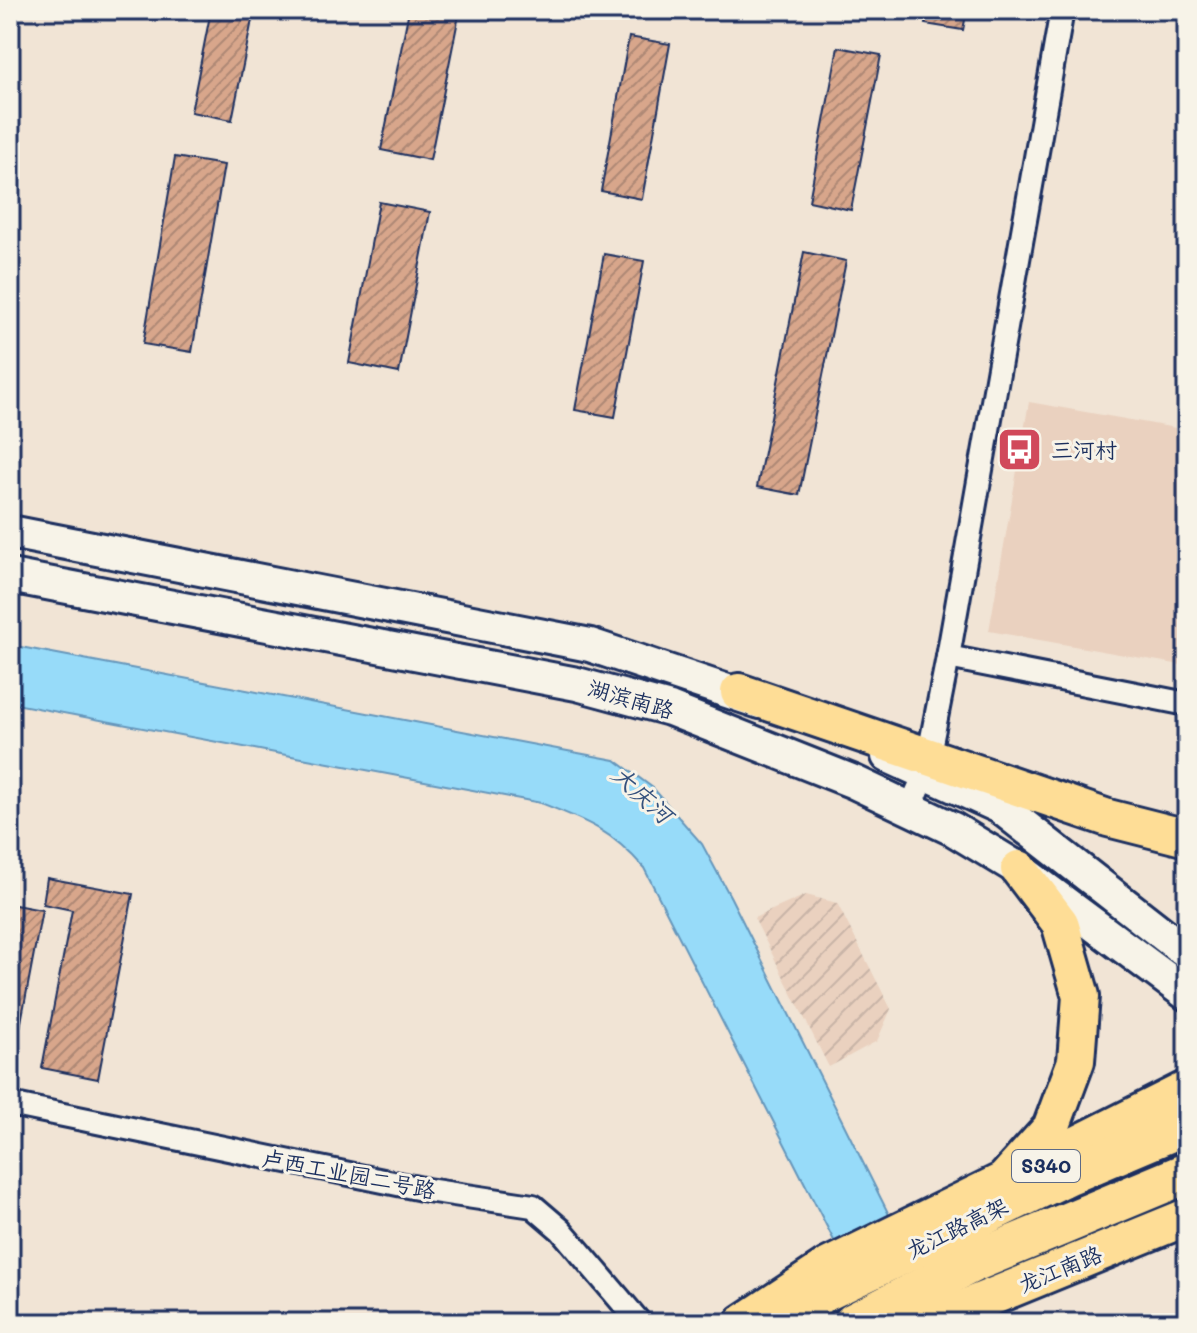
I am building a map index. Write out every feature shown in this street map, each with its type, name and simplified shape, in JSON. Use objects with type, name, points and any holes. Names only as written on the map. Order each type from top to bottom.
[{"type":"highway","name":"龙江路高架","points":[[775,1323],[821,1293],[1069,1174],[1187,1124]]},
{"type":"highway","name":"龙江路高架","points":[[854,1323],[973,1262],[1187,1173]]},
{"type":"main road","name":"湖滨南路","points":[[10,532],[590,645],[739,692]]},
{"type":"main road","name":"湖滨南路","points":[[10,576],[590,687],[670,709],[854,782],[953,829],[1019,869],[1187,994]]},
{"type":"main road","points":[[739,692],[927,765],[1187,838]]},
{"type":"main road","points":[[927,765],[1000,807],[1187,953]]},
{"type":"main road","points":[[1003,1181],[1051,1128],[1076,1061],[1081,996],[1060,923],[1019,869]]},
{"type":"main road","points":[[1003,1181],[1187,1089]]},
{"type":"main road","name":"S340","points":[[743,1323],[829,1266],[907,1226],[1003,1181],[1118,1141],[1187,1111]]},
{"type":"main road","name":"龙江南路","points":[[943,1318],[1187,1217]]},
{"type":"street","points":[[910,808],[927,765],[948,657],[1062,10]]},
{"type":"street","points":[[948,657],[1187,704]]},
{"type":"street","name":"卢西工业园二号路","points":[[10,1104],[427,1190],[533,1206],[561,1230],[640,1323]]},
{"type":"shaded area","points":[[1029,402],[1187,430],[1187,666],[989,631]]},
{"type":"shaded area","points":[[806,895],[837,903],[891,1009],[877,1041],[829,1067],[754,918]]},
{"type":"water","name":"大庆河","points":[[10,645],[615,760],[653,788],[702,844],[943,1323],[876,1323],[644,868],[609,835],[585,821],[541,803],[10,703]]},
{"type":"building","points":[[211,10],[254,10],[232,120],[191,112]]},
{"type":"building","points":[[409,10],[460,10],[430,160],[381,150]]},
{"type":"building","points":[[928,10],[967,10],[963,30],[925,24]]},
{"type":"building","points":[[629,37],[670,44],[642,199],[601,191]]},
{"type":"building","points":[[838,47],[881,55],[851,210],[809,201]]},
{"type":"building","points":[[175,157],[224,165],[192,352],[143,344]]},
{"type":"building","points":[[379,202],[430,212],[399,373],[349,363]]},
{"type":"building","points":[[804,252],[846,261],[799,495],[757,487]]},
{"type":"building","points":[[604,254],[644,261],[615,417],[575,410]]},
{"type":"building","points":[[47,878],[133,894],[98,1079],[42,1068],[72,910],[43,904]]},
{"type":"building","points":[[10,904],[42,910],[10,1081]]},
{"type":"place","name":"三河村","points":[[1020,450]]}]
